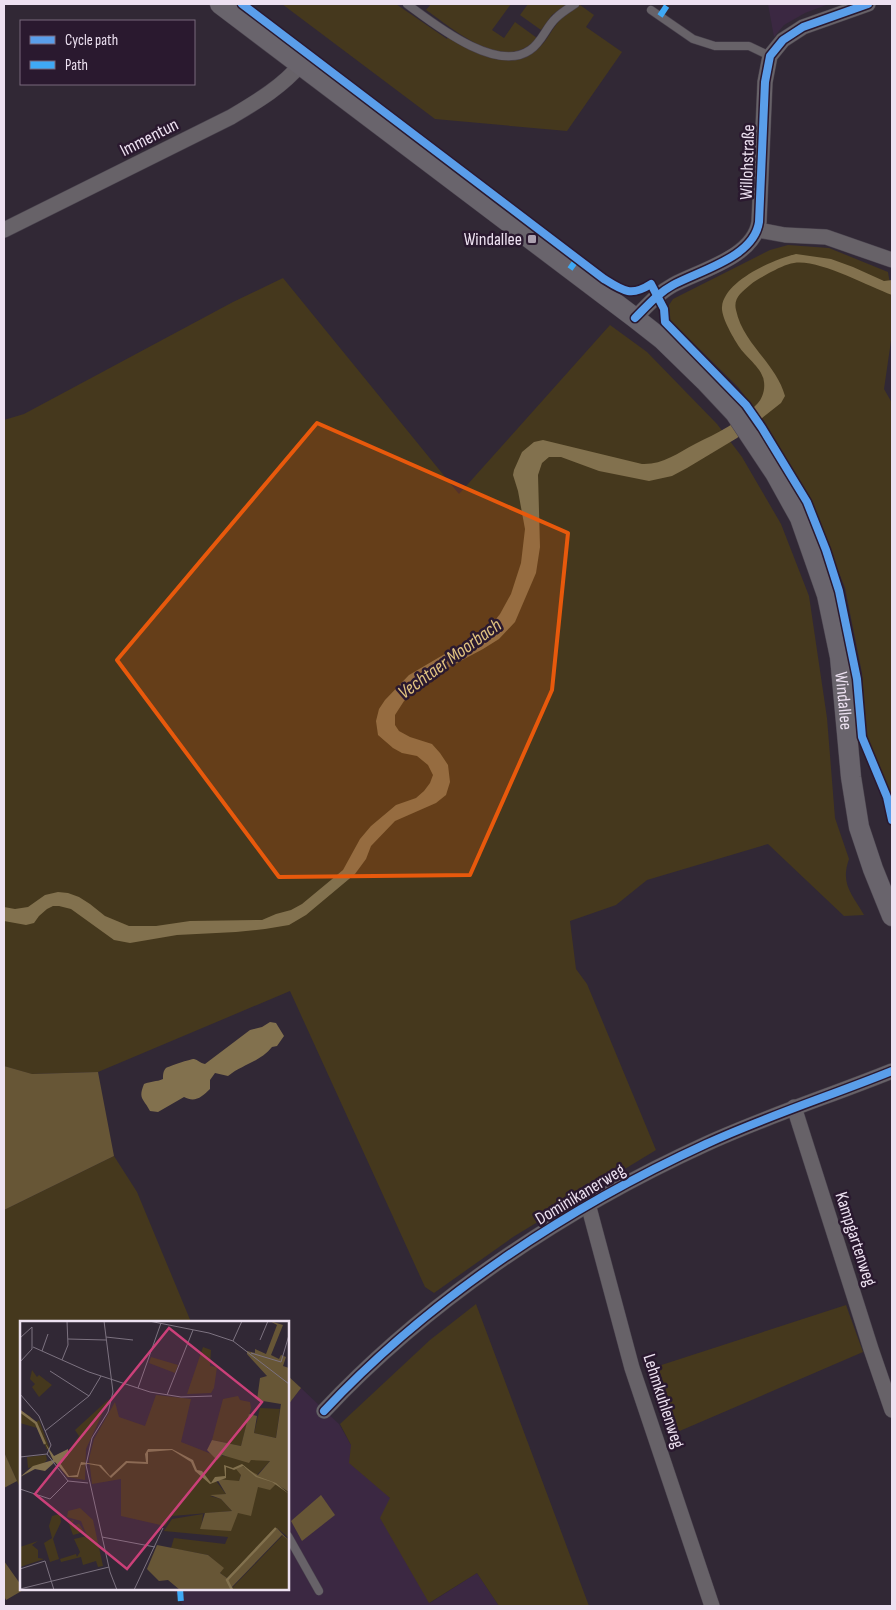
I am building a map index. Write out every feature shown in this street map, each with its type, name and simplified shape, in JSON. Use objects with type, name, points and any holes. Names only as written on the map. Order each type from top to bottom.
[{"type":"main road","name":"Windallee","points":[[220,4],[663,340],[706,380],[735,413],[775,473],[800,518],[827,595],[840,657],[851,777],[859,827],[892,916]]},
{"type":"street","points":[[770,56],[783,40],[803,27],[868,4]]},
{"type":"street","name":"Willohstraße","points":[[758,230],[765,82],[770,56]]},
{"type":"street","name":"Immentun","points":[[4,230],[231,117],[254,104],[290,78],[301,64]]},
{"type":"street","points":[[635,318],[657,296],[672,286],[741,252],[752,241],[758,230],[786,236],[826,237],[892,260]]},
{"type":"street","name":"Dominikanerweg","points":[[324,1411],[370,1365],[431,1312],[504,1258],[588,1204],[706,1144],[794,1107],[892,1071]]},
{"type":"street","name":"Kampgartenweg","points":[[794,1107],[892,1410]]},
{"type":"street","name":"Lehmkuhlenweg","points":[[588,1204],[632,1368],[712,1606]]},
{"type":"lane","points":[[407,4],[448,34],[483,52],[497,55],[518,55],[528,52],[536,45],[556,18],[575,4]]},
{"type":"lane","points":[[651,10],[693,40],[715,46],[750,46],[770,56]]},
{"type":"lane","points":[[289,1538],[318,1591]]},
{"type":"highlighted area","points":[[317,423],[568,533],[552,690],[470,875],[279,877],[117,660]]},
{"type":"shaded area","points":[[282,4],[396,4],[447,39],[448,37],[482,54],[506,60],[518,59],[529,55],[540,47],[561,19],[580,5],[594,15],[586,27],[622,52],[567,131],[435,119]]},
{"type":"shaded area","points":[[431,4],[511,4],[492,30],[504,38],[515,22],[537,38],[524,48],[510,52],[495,51],[465,37],[426,10]]},
{"type":"shaded area","points":[[528,4],[567,4],[552,15],[541,30],[520,15]]},
{"type":"shaded area","points":[[768,4],[829,4],[805,13],[784,25],[774,37]]},
{"type":"shaded area","points":[[788,245],[829,248],[888,272],[892,296],[892,334],[884,389],[892,403],[892,803],[891,795],[866,734],[862,673],[845,588],[810,500],[764,421],[738,387],[668,318],[667,308],[673,299],[770,250]]},
{"type":"shaded area","points":[[283,278],[459,494],[610,325],[647,352],[717,424],[742,457],[781,524],[809,596],[827,718],[835,818],[849,859],[846,875],[849,889],[864,915],[844,916],[768,844],[647,880],[616,905],[570,921],[576,969],[587,984],[656,1150],[513,1237],[434,1293],[425,1287],[290,991],[98,1072],[31,1074],[4,1066],[4,420],[24,414],[233,302]]},
{"type":"shaded area","points":[[4,1066],[32,1074],[98,1072],[114,1156],[4,1210]]},
{"type":"shaded area","points":[[114,1156],[137,1192],[191,1321],[20,1321],[20,1488],[4,1452],[4,1210]]},
{"type":"shaded area","points":[[476,1304],[589,1606],[499,1606],[477,1573],[429,1603],[380,1518],[390,1498],[349,1463],[351,1445],[340,1424],[430,1340]]},
{"type":"shaded area","points":[[846,1305],[863,1352],[668,1436],[646,1370]]},
{"type":"shaded area","points":[[289,1377],[301,1388],[289,1404]]},
{"type":"shaded area","points":[[301,1388],[339,1424],[351,1445],[390,1498],[430,1603],[477,1573],[499,1606],[183,1606],[174,1590],[289,1590],[289,1404]]},
{"type":"shaded area","points":[[4,1452],[17,1481],[4,1488]]},
{"type":"shaded area","points":[[321,1495],[335,1515],[302,1541],[291,1521]]},
{"type":"shaded area","points":[[4,1561],[20,1584],[20,1590],[23,1590],[6,1600],[4,1596]]},
{"type":"water","name":"Vechtaer Moorbach","points":[[796,254],[831,259],[884,281],[892,280],[892,295],[843,274],[816,265],[794,263],[778,268],[744,290],[737,299],[735,306],[745,333],[781,384],[785,396],[781,403],[737,438],[672,476],[649,481],[599,471],[561,457],[549,457],[542,463],[538,475],[540,547],[536,573],[515,622],[499,639],[440,672],[418,687],[404,701],[395,715],[395,725],[399,731],[410,737],[432,744],[448,765],[450,782],[446,795],[436,803],[395,821],[371,846],[366,859],[355,874],[306,915],[289,925],[265,929],[177,935],[130,943],[114,940],[71,909],[59,906],[47,909],[34,923],[26,925],[4,921],[4,907],[15,909],[28,907],[45,895],[58,892],[79,897],[105,916],[129,926],[156,926],[190,921],[262,920],[302,904],[343,870],[360,839],[371,826],[396,805],[416,798],[430,783],[433,775],[428,765],[417,756],[402,753],[378,735],[376,721],[379,709],[409,675],[489,628],[500,614],[511,594],[521,563],[525,529],[513,475],[522,452],[534,442],[543,440],[642,464],[656,463],[676,455],[744,416],[760,401],[764,382],[761,373],[740,348],[728,328],[722,311],[725,297],[740,280],[763,266]]},
{"type":"water","points":[[270,1022],[276,1023],[284,1036],[277,1046],[272,1047],[257,1060],[228,1076],[215,1073],[210,1080],[210,1089],[198,1098],[188,1099],[184,1097],[158,1112],[150,1111],[143,1101],[141,1096],[144,1084],[163,1079],[166,1068],[194,1059],[205,1064],[250,1030],[262,1027]]},
{"type":"marked path","points":[[660,16],[668,4]]},
{"type":"marked path","points":[[570,269],[577,259]]},
{"type":"marked path","points":[[180,1590],[183,1606]]},
{"type":"cycle path","points":[[242,4],[604,279],[627,291],[638,290],[651,284],[664,309],[665,322],[746,405],[807,502],[826,550],[839,591],[857,679],[862,737],[887,797],[892,820]]},
{"type":"cycle path","points":[[635,318],[662,292],[685,279],[725,261],[737,253],[755,234],[759,222],[765,82],[770,56],[783,40],[803,27],[868,4]]},
{"type":"cycle path","points":[[324,1411],[408,1331],[454,1294],[551,1227],[654,1169],[706,1144],[752,1124],[892,1071]]},
{"type":"place","name":"Windallee","points":[[532,239]]}]
